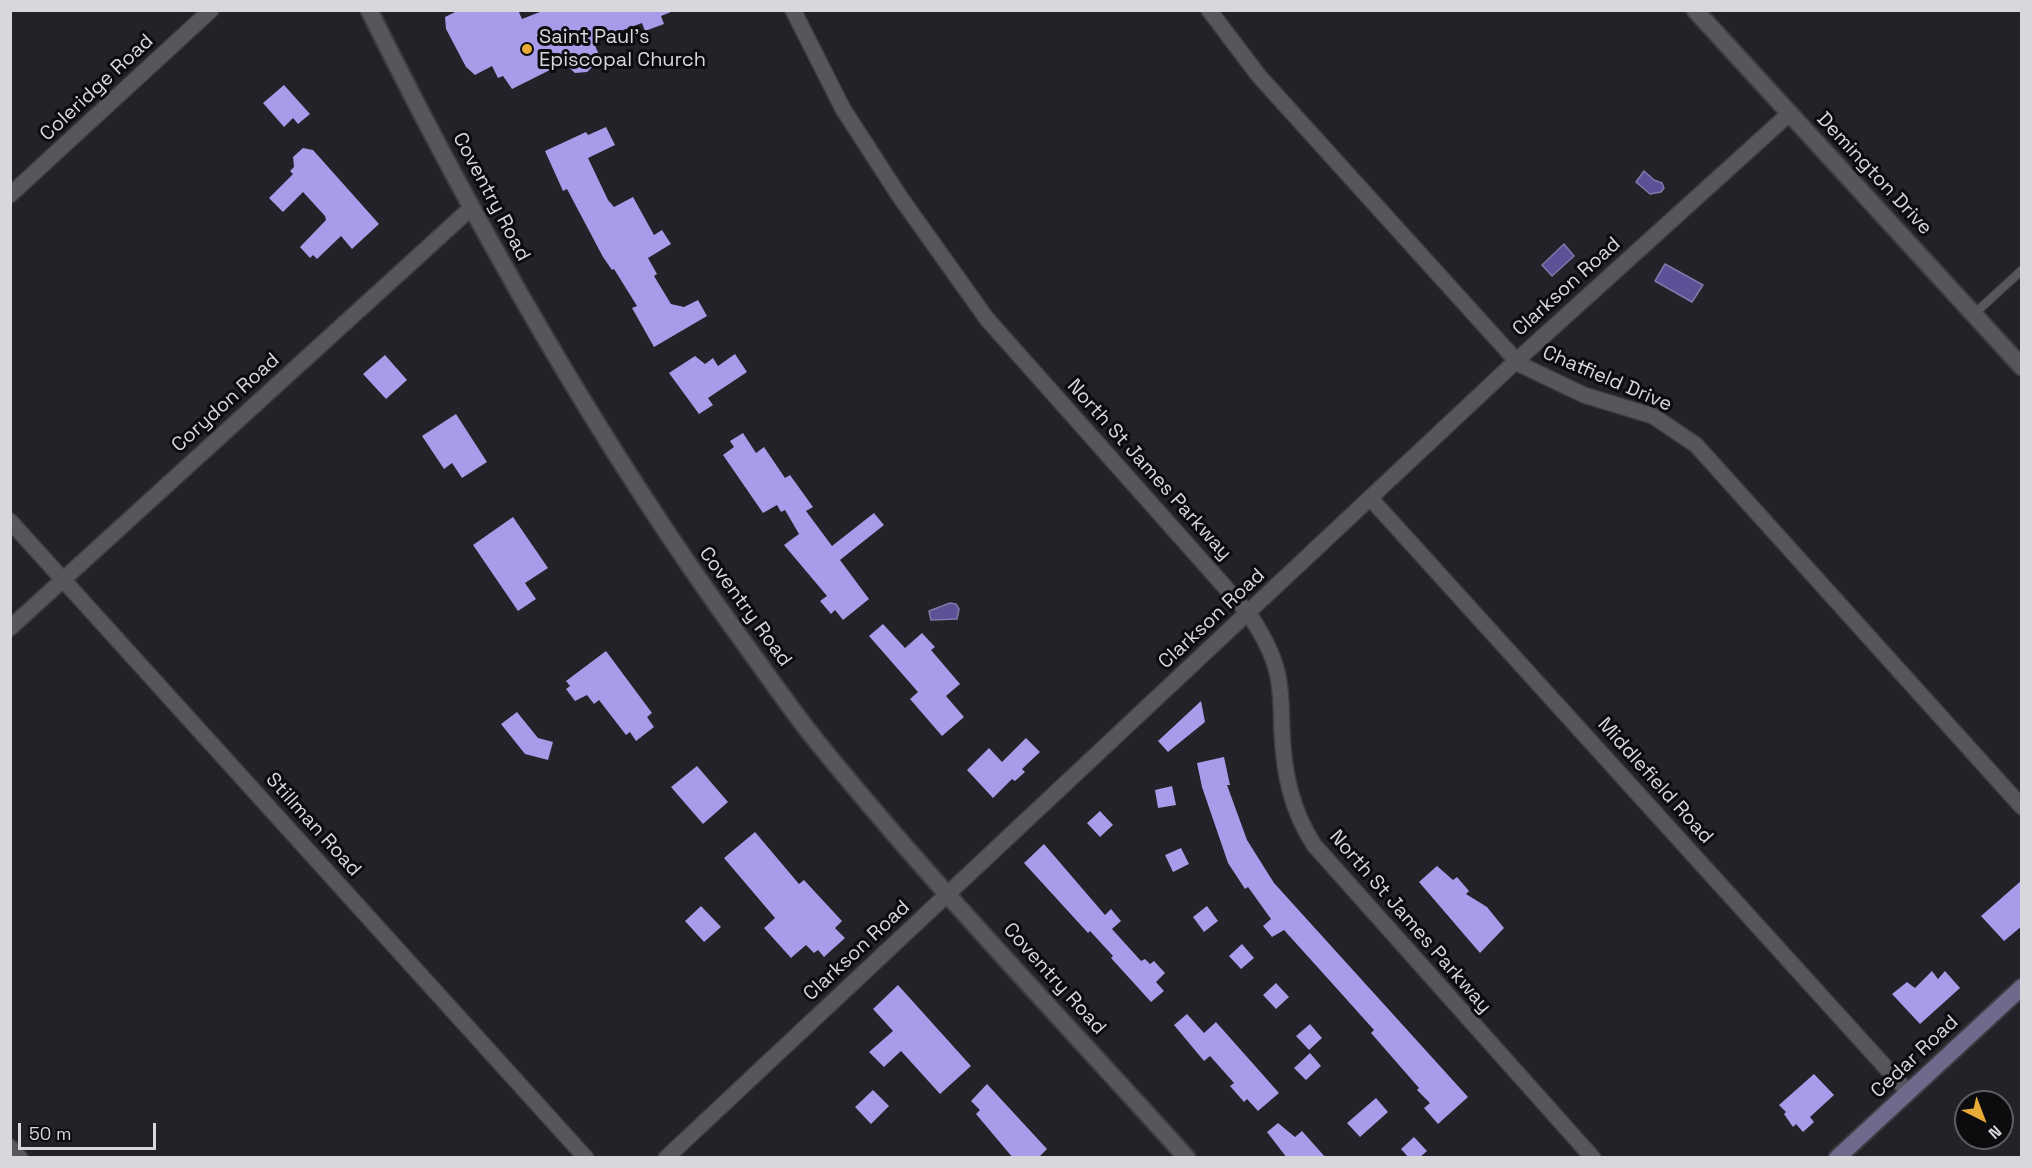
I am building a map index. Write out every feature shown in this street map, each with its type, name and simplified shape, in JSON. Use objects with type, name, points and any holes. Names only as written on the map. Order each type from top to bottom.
[{"type":"main road","name":"Cedar Road","points":[[1837,1158],[2022,987]]},
{"type":"street","name":"Coleridge Road","points":[[10,195],[211,10]]},
{"type":"street","name":"Coventry Road","points":[[369,10],[470,209],[598,426],[689,568],[819,744],[1187,1158]]},
{"type":"street","name":"North St James Parkway","points":[[793,10],[843,109],[900,197],[987,319],[1249,614],[1269,648],[1277,673],[1287,785],[1296,814],[1314,845],[1593,1158]]},
{"type":"street","name":"Chatfield Drive","points":[[1209,10],[1259,75],[1513,357],[1515,362],[1584,395],[1653,416],[1696,445],[2022,807]]},
{"type":"street","name":"Demington Drive","points":[[1695,10],[2022,367]]},
{"type":"street","name":"Clarkson Road","points":[[666,1158],[1249,614],[1515,362],[1790,113]]},
{"type":"street","name":"Corydon Road","points":[[10,628],[470,209]]},
{"type":"street","name":"Middlefield Road","points":[[1371,499],[1908,1092]]},
{"type":"street","name":"Stillman Road","points":[[10,520],[586,1158]]},
{"type":"street","points":[[10,1146],[20,1158]]},
{"type":"lane","points":[[1974,314],[2022,270]]},
{"type":"shaded area","points":[[1644,171],[1654,180],[1662,183],[1664,188],[1661,192],[1650,194],[1636,182]]},
{"type":"shaded area","points":[[1564,244],[1574,256],[1552,276],[1542,265]]},
{"type":"shaded area","points":[[1665,264],[1703,285],[1692,302],[1655,281]]},
{"type":"shaded area","points":[[950,603],[956,604],[959,609],[957,619],[931,620],[929,611]]},
{"type":"building","name":"Saint Paul's Episcopal Church","points":[[459,10],[518,10],[522,19],[545,10],[671,12],[661,16],[664,24],[645,31],[642,23],[593,41],[600,57],[592,61],[592,67],[587,72],[575,73],[564,63],[512,89],[503,76],[498,78],[492,66],[475,75],[466,67],[446,29],[445,17]]},
{"type":"building","points":[[284,85],[310,114],[298,124],[293,118],[284,127],[263,103]]},
{"type":"building","points":[[606,127],[615,145],[588,158],[608,200],[614,207],[633,197],[654,235],[662,230],[671,244],[648,258],[657,274],[654,276],[671,304],[684,307],[698,300],[707,316],[654,347],[632,308],[637,306],[614,269],[612,270],[603,257],[567,189],[563,191],[545,151],[586,132],[588,135]]},
{"type":"building","points":[[303,148],[313,150],[379,224],[352,249],[341,236],[317,259],[313,255],[310,258],[300,247],[326,220],[325,216],[303,192],[283,212],[269,198],[293,174],[290,171],[294,167],[293,157]]},
{"type":"building","points":[[735,354],[747,372],[708,398],[713,405],[699,414],[669,373],[695,356],[705,364],[713,358],[718,366]]},
{"type":"building","points":[[385,355],[407,380],[386,399],[363,374]]},
{"type":"building","points":[[456,414],[487,462],[462,478],[452,463],[444,469],[422,436]]},
{"type":"building","points":[[743,433],[756,453],[764,447],[785,478],[790,475],[813,507],[806,511],[832,546],[874,513],[884,525],[840,560],[869,599],[843,620],[835,610],[831,614],[820,601],[827,596],[784,545],[799,534],[785,510],[781,512],[777,505],[763,513],[723,455],[734,447],[730,441]]},
{"type":"building","points":[[513,517],[548,568],[525,583],[536,599],[518,611],[473,545]]},
{"type":"building","points":[[883,624],[905,648],[922,633],[935,647],[931,650],[960,684],[946,696],[964,717],[942,736],[910,699],[918,692],[869,636]]},
{"type":"building","points":[[606,651],[652,713],[647,717],[654,727],[636,741],[630,732],[626,735],[599,700],[594,704],[587,695],[575,701],[566,689],[570,686],[566,681]]},
{"type":"building","points":[[1201,701],[1205,722],[1168,752],[1158,741]]},
{"type":"building","points":[[517,712],[538,738],[553,742],[548,760],[525,754],[501,724]]},
{"type":"building","points":[[1026,738],[1040,752],[1022,769],[1025,772],[1015,781],[1012,779],[993,798],[967,770],[989,748],[1002,762]]},
{"type":"building","points":[[1224,757],[1230,785],[1227,785],[1247,840],[1274,883],[1468,1097],[1438,1124],[1424,1108],[1430,1103],[1371,1033],[1374,1030],[1284,930],[1272,937],[1263,926],[1271,919],[1248,887],[1245,889],[1228,863],[1202,787],[1197,763]]},
{"type":"building","points":[[697,766],[728,802],[703,824],[671,787]]},
{"type":"building","points":[[1172,786],[1176,805],[1158,808],[1155,790]]},
{"type":"building","points":[[1100,811],[1113,825],[1100,837],[1087,823]]},
{"type":"building","points":[[755,832],[799,884],[804,880],[842,921],[835,928],[845,938],[824,957],[818,950],[814,953],[806,945],[791,958],[764,928],[775,918],[724,858]]},
{"type":"building","points":[[1044,844],[1105,915],[1111,909],[1121,921],[1112,929],[1141,961],[1145,959],[1150,964],[1154,961],[1165,973],[1156,982],[1164,991],[1151,1002],[1111,958],[1113,956],[1090,931],[1088,933],[1024,863]]},
{"type":"building","points":[[1181,848],[1189,864],[1173,872],[1165,855]]},
{"type":"building","points":[[1437,866],[1453,880],[1457,877],[1469,891],[1466,894],[1487,907],[1504,928],[1480,953],[1419,882]]},
{"type":"building","points":[[2022,880],[2022,926],[2004,941],[1981,916]]},
{"type":"building","points":[[701,906],[721,927],[704,942],[685,921]]},
{"type":"building","points":[[1207,906],[1218,921],[1204,932],[1193,917]]},
{"type":"building","points":[[1242,944],[1254,958],[1241,969],[1229,956]]},
{"type":"building","points":[[1932,971],[1938,979],[1945,971],[1960,988],[1920,1024],[1892,994],[1907,982],[1915,988]]},
{"type":"building","points":[[1276,983],[1289,997],[1276,1009],[1263,995]]},
{"type":"building","points":[[898,985],[971,1066],[940,1094],[901,1051],[884,1067],[869,1052],[893,1031],[873,1009]]},
{"type":"building","points":[[1187,1014],[1204,1033],[1216,1022],[1279,1093],[1258,1111],[1247,1099],[1244,1102],[1230,1086],[1234,1083],[1210,1056],[1204,1061],[1174,1025]]},
{"type":"building","points":[[1310,1024],[1322,1038],[1309,1050],[1296,1036]]},
{"type":"building","points":[[1310,1053],[1321,1066],[1306,1080],[1294,1068]]},
{"type":"building","points":[[1814,1074],[1834,1095],[1810,1117],[1814,1122],[1803,1132],[1796,1124],[1793,1127],[1784,1114],[1786,1112],[1779,1105]]},
{"type":"building","points":[[987,1084],[1047,1149],[1038,1158],[1013,1158],[976,1114],[980,1110],[971,1101]]},
{"type":"building","points":[[873,1090],[889,1106],[871,1124],[855,1107]]},
{"type":"building","points":[[1376,1098],[1388,1112],[1360,1137],[1347,1123]]},
{"type":"building","points":[[1278,1123],[1295,1137],[1302,1131],[1326,1158],[1287,1158],[1267,1132]]},
{"type":"building","points":[[1414,1137],[1427,1151],[1419,1158],[1409,1158],[1401,1149]]},
{"type":"place","name":"Saint Paul's Episcopal Church","points":[[527,49]]}]
